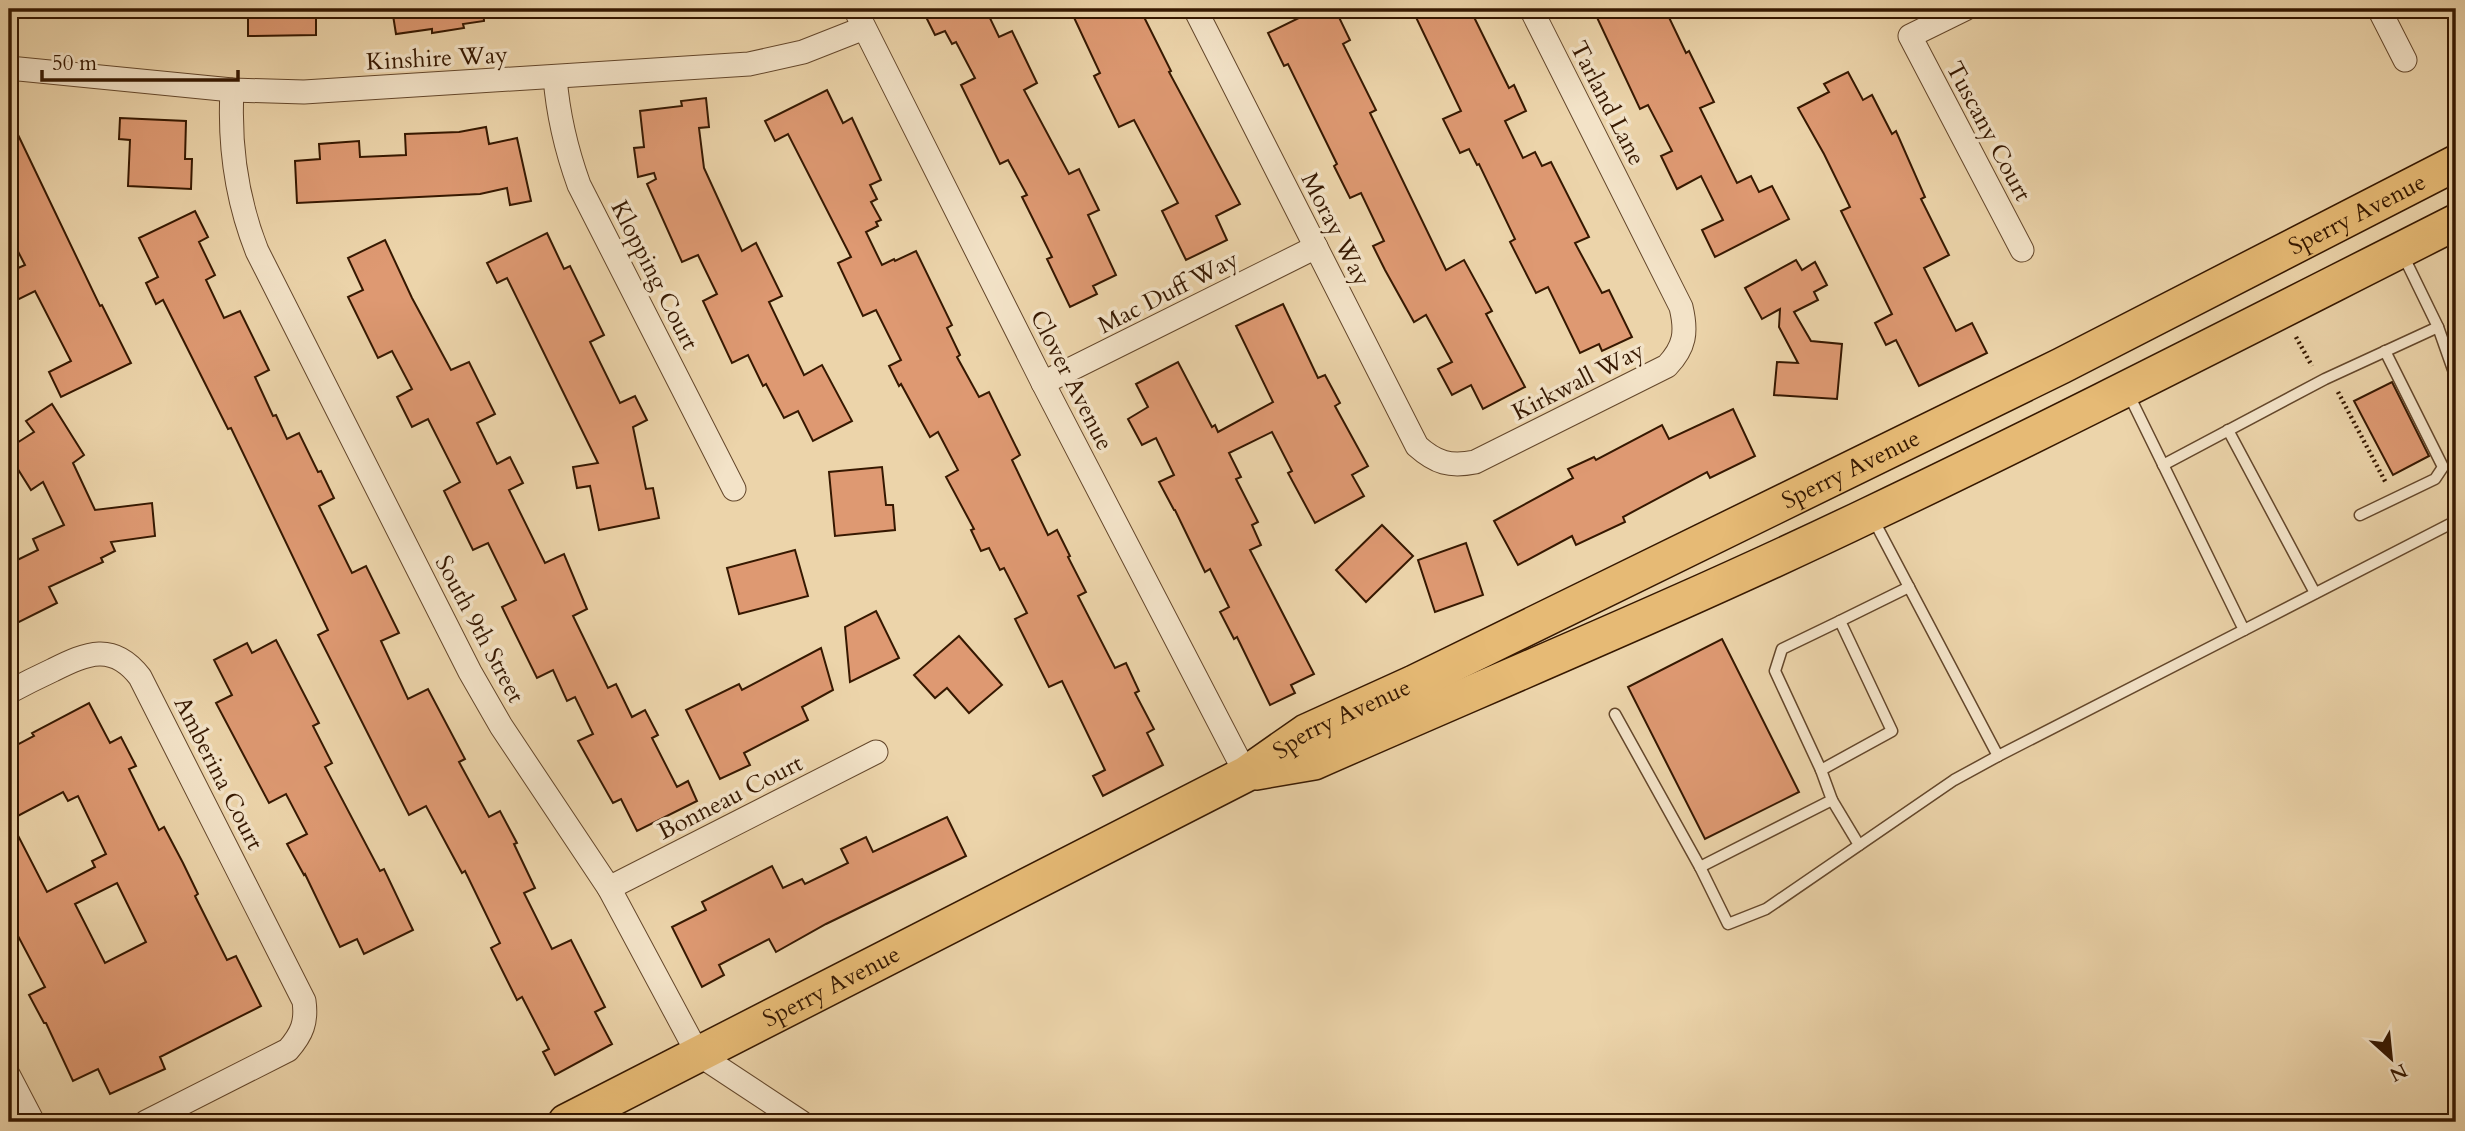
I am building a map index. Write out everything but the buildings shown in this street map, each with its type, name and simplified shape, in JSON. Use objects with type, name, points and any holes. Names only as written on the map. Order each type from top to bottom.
[{"type":"main road","name":"Sperry Avenue","points":[[566,1122],[1246,774],[1306,732],[1414,683],[2024,384],[2456,163]]},
{"type":"main road","name":"Sperry Avenue","points":[[1246,774],[1314,762],[1871,515],[2456,222]]},
{"type":"street","name":"Moray Way","points":[[1195,9],[1417,446],[1427,455],[1442,462]]},
{"type":"street","name":"Tarland Lane","points":[[1531,9],[1638,222]]},
{"type":"street","name":"Tuscany Court","points":[[1965,9],[1910,36],[2022,250]]},
{"type":"street","points":[[2379,9],[2405,60]]},
{"type":"street","name":"Kinshire Way","points":[[9,68],[232,90],[303,92],[750,64],[803,52],[859,18]]},
{"type":"street","name":"Clover Avenue","points":[[859,18],[1043,383],[1246,774]]},
{"type":"street","name":"Klopping Court","points":[[555,77],[557,107],[567,152],[579,184],[734,489]]},
{"type":"street","name":"South 9th Street","points":[[232,90],[232,158],[247,224],[257,251],[470,672],[501,726],[609,888],[698,1054],[801,1122]]},
{"type":"street","name":"Kirkwall Way","points":[[1442,462],[1458,465],[1475,462],[1667,366],[1677,355],[1684,342],[1686,326],[1681,307],[1638,222]]},
{"type":"street","name":"Mac Duff Way","points":[[1043,383],[1316,247]]},
{"type":"street","name":"Amberina Court","points":[[9,692],[82,655],[104,653],[121,659],[132,667],[140,677],[304,1001],[304,1029],[288,1050],[146,1122]]},
{"type":"street","name":"Bonneau Court","points":[[609,888],[876,752]]},
{"type":"street","points":[[9,1076],[33,1122]]},
{"type":"lane","points":[[2401,250],[2438,327],[2456,378]]},
{"type":"lane","points":[[2163,465],[2325,379],[2438,327]]},
{"type":"lane","points":[[2360,515],[2435,480],[2443,467],[2385,351]]},
{"type":"lane","points":[[2126,389],[2244,630]]},
{"type":"lane","points":[[2228,430],[2315,593]]},
{"type":"lane","points":[[1871,515],[1998,756]]},
{"type":"lane","points":[[1615,714],[1700,867],[1728,925],[1766,909],[1954,780],[2456,522]]},
{"type":"lane","points":[[1859,845],[1832,800],[1775,671],[1782,649],[1909,587]]},
{"type":"lane","points":[[1821,770],[1892,731],[1840,621]]},
{"type":"lane","points":[[1700,867],[1832,800]]},
{"type":"path","points":[[2293,333],[2312,367],[2337,390],[2388,487]]}]
